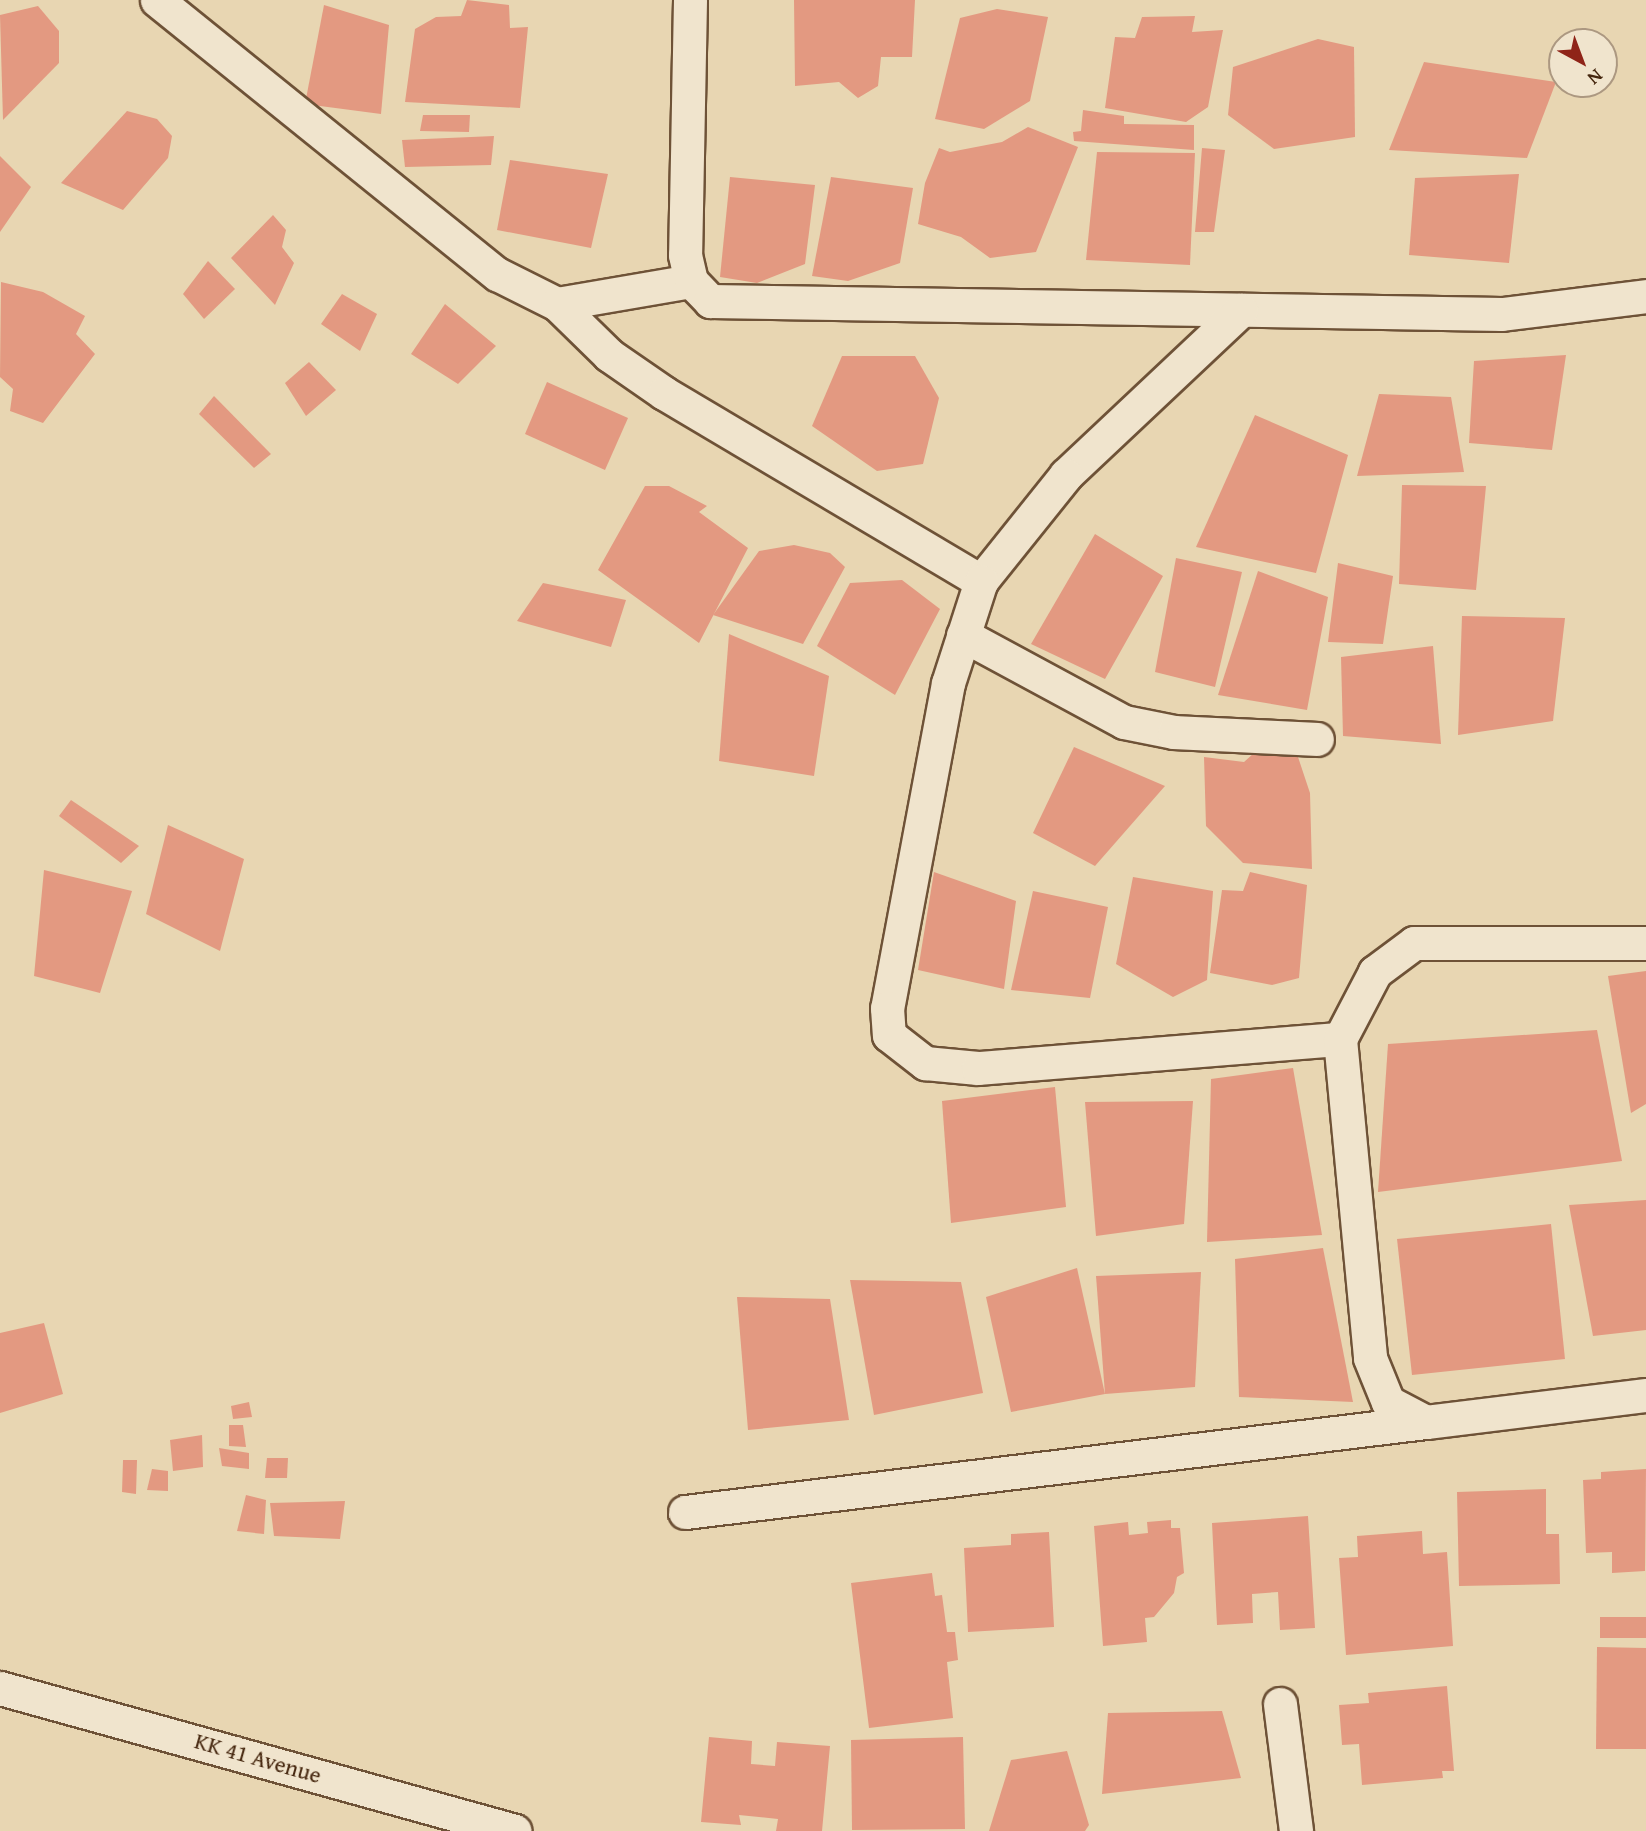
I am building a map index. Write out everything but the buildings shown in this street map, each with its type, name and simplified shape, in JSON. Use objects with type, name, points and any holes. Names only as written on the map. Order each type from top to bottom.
[{"type":"street","points":[[157,0],[497,274],[557,304],[609,355],[664,393],[981,581]]},
{"type":"street","points":[[690,0],[685,255],[691,281],[710,301],[1502,314],[1646,296]]},
{"type":"street","points":[[557,304],[691,281]]},
{"type":"street","points":[[1241,310],[1066,475],[981,581],[946,697],[889,995],[889,1035],[925,1063],[978,1068],[1340,1039]]},
{"type":"street","points":[[963,635],[1124,722],[1174,732],[1317,739]]},
{"type":"street","points":[[1426,1422],[1388,1402],[1370,1358],[1340,1039],[1375,972],[1413,943],[1646,943]]},
{"type":"street","points":[[685,1513],[1646,1395]]},
{"type":"street","name":"KK 41 Avenue","points":[[0,1688],[515,1831]]},
{"type":"street","points":[[1280,1704],[1296,1831]]}]
